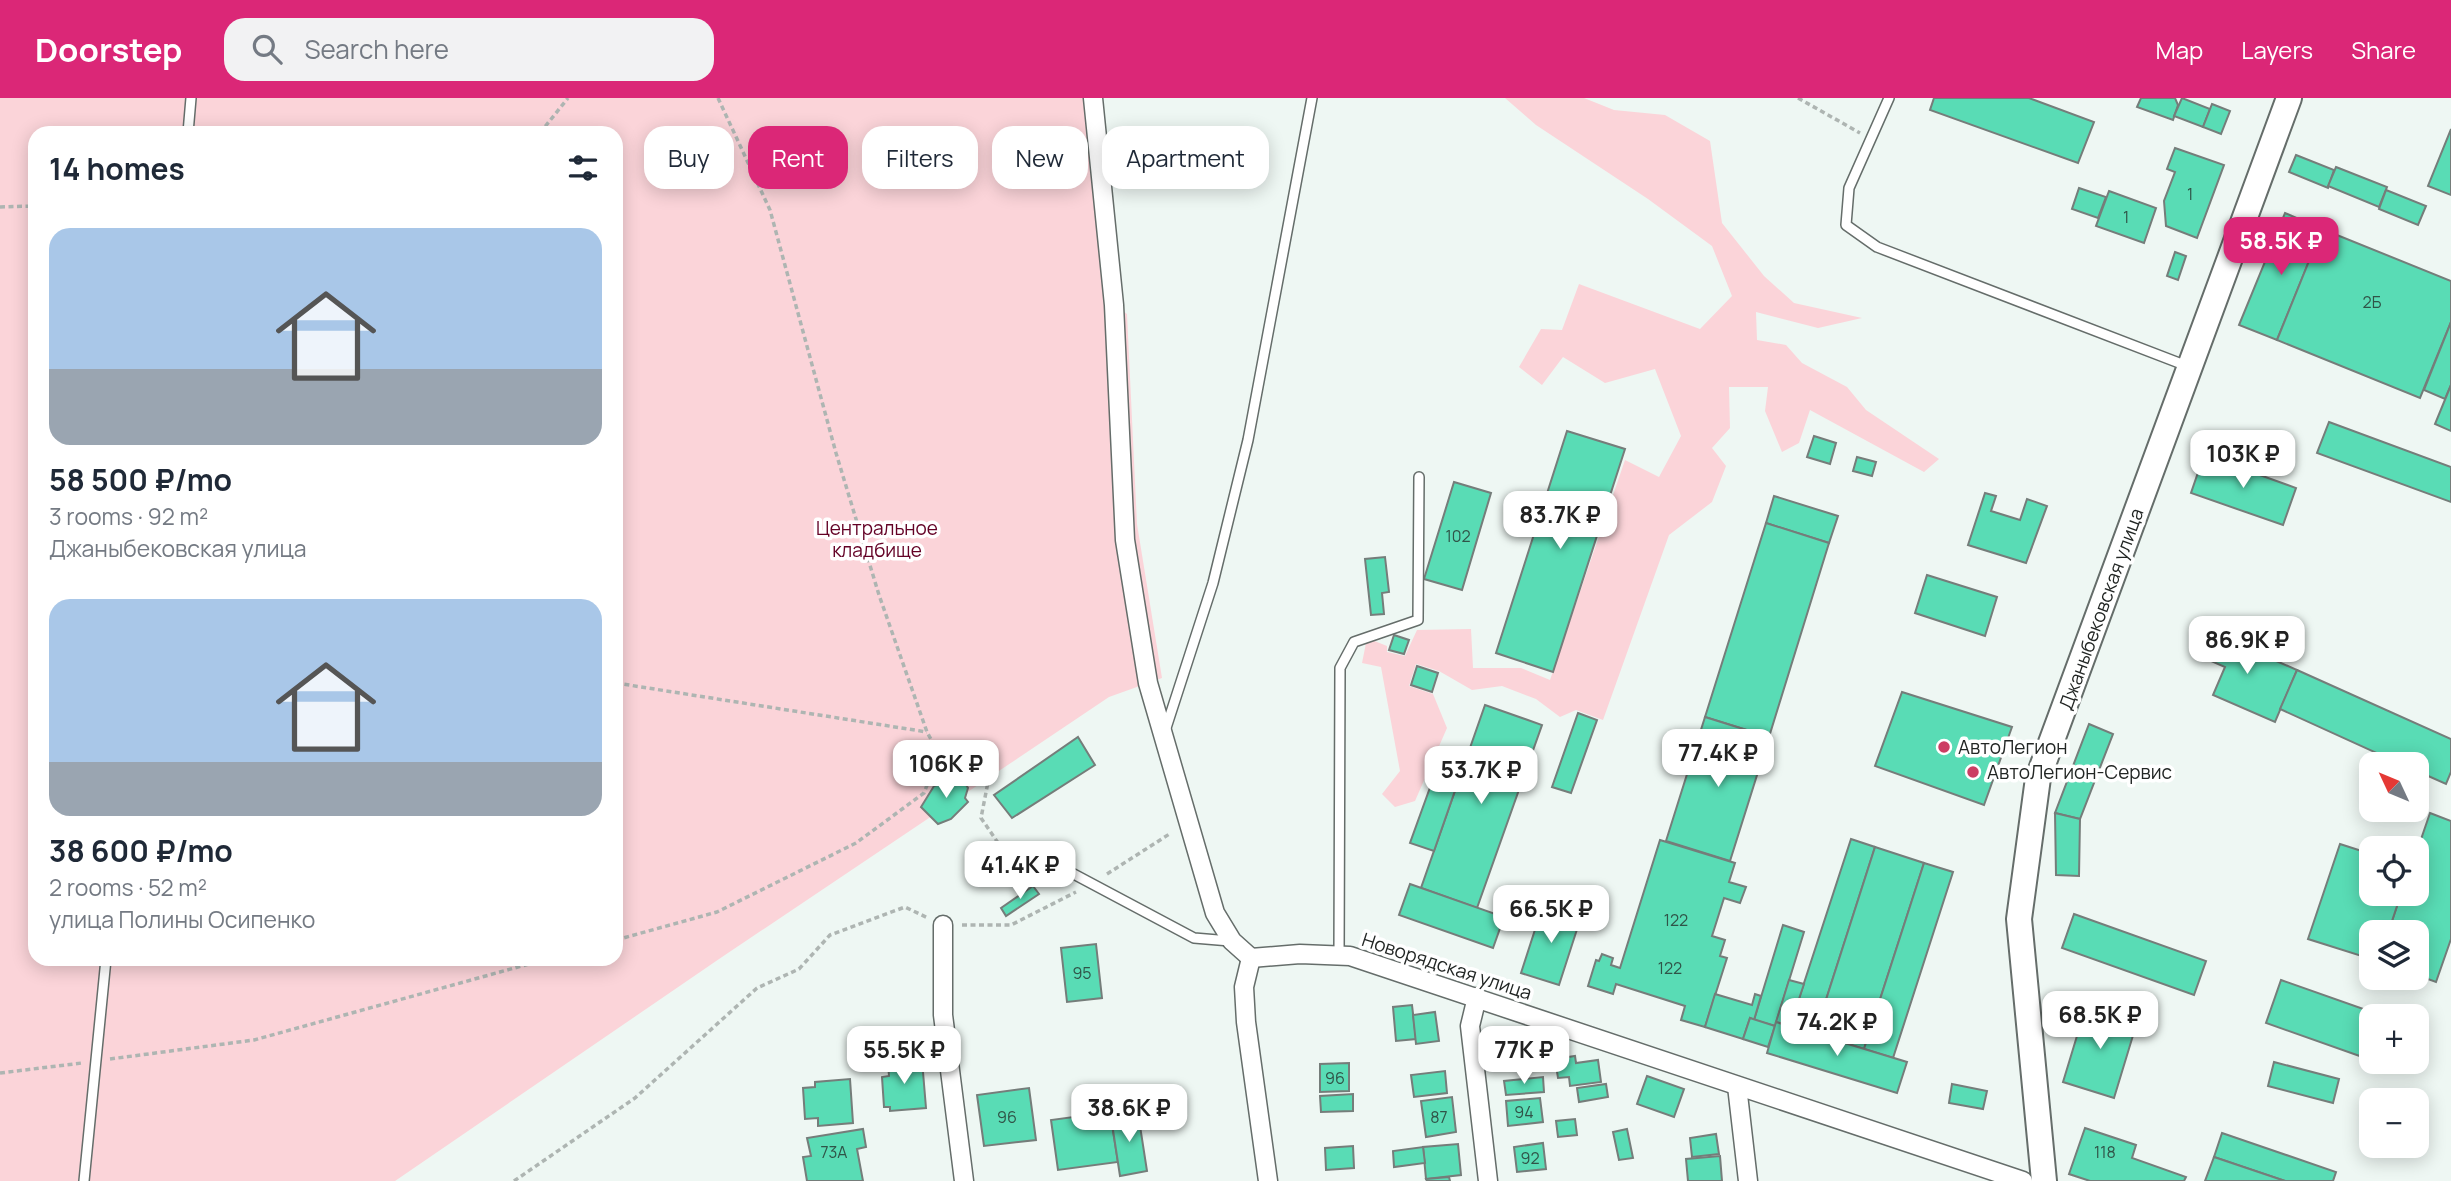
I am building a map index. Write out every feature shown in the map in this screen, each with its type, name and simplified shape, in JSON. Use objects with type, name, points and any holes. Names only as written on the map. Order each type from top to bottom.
[{"type":"main road","name":"Джаныбековская улица","points":[[2044,1181],[2019,919],[2038,778],[2289,98]]},
{"type":"street","points":[[1093,98],[1114,305],[1125,540],[1148,683],[1215,914],[1232,942],[1251,958],[1244,987],[1246,1022],[1268,1181]]},
{"type":"street","points":[[943,925],[943,1015],[964,1181]]},
{"type":"street","name":"Новорядская улица","points":[[1251,958],[1300,954],[1350,956],[2023,1181]]},
{"type":"street","points":[[1477,997],[1470,1026],[1488,1181]]},
{"type":"street","points":[[1737,1086],[1748,1181]]},
{"type":"lane","points":[[189,126],[191,98]]},
{"type":"lane","points":[[1164,736],[1213,583],[1248,440],[1312,98]]},
{"type":"lane","points":[[1889,98],[1849,188],[1846,225],[1877,247],[2190,368]]},
{"type":"lane","points":[[1339,956],[1340,668],[1354,642],[1418,620],[1419,478]]},
{"type":"lane","points":[[1012,864],[1068,871],[1194,938],[1232,942]]},
{"type":"lane","points":[[84,1181],[105,966]]},
{"type":"path","points":[[546,126],[569,98]]},
{"type":"path","points":[[718,98],[770,210],[835,453],[879,594],[927,732],[939,754],[989,777],[981,818],[1012,864]]},
{"type":"path","points":[[1798,98],[1871,139]]},
{"type":"path","points":[[0,207],[28,206]]},
{"type":"path","points":[[623,684],[927,732]]},
{"type":"path","points":[[623,938],[716,912],[856,843],[924,793],[939,754]]},
{"type":"path","points":[[514,1181],[635,1098],[757,988],[799,969],[830,935],[905,907],[943,925],[1011,925],[1092,884],[1188,822]]},
{"type":"path","points":[[0,1073],[254,1040],[522,966]]},
{"type":"green space","name":"Центральное кладбище","points":[[0,98],[1085,98],[1088,126],[992,126],[992,189],[1088,189],[1088,129],[1104,297],[1127,314],[1137,524],[1162,678],[1109,697],[395,1181],[0,1181]]},
{"type":"green space","points":[[1505,98],[1584,98],[1614,110],[1665,115],[1710,141],[1722,223],[1764,276],[1794,303],[1862,318],[1818,328],[1756,312],[1757,340],[1786,345],[1802,363],[1847,387],[1866,410],[1939,459],[1924,472],[1810,410],[1799,443],[1782,452],[1765,411],[1768,387],[1729,387],[1730,428],[1712,448],[1726,466],[1712,502],[1669,535],[1603,720],[1576,710],[1560,717],[1536,699],[1502,686],[1472,690],[1439,671],[1416,664],[1409,686],[1433,694],[1447,728],[1415,801],[1395,807],[1382,794],[1400,771],[1381,667],[1362,663],[1367,638],[1387,646],[1387,652],[1405,656],[1417,630],[1471,629],[1473,668],[1521,668],[1550,680],[1625,460],[1659,477],[1681,436],[1655,369],[1605,383],[1563,357],[1542,385],[1519,367],[1541,329],[1562,330],[1579,284],[1700,329],[1732,296],[1712,246],[1648,199],[1536,125]]},
{"type":"building","points":[[1934,98],[2029,98],[2094,122],[2078,163],[1930,110]]},
{"type":"building","points":[[2141,98],[2175,98],[2178,105],[2173,120],[2137,107]]},
{"type":"building","points":[[2182,98],[2210,109],[2203,127],[2174,116]]},
{"type":"building","points":[[2212,104],[2230,111],[2221,134],[2203,127]]},
{"type":"building","points":[[2451,129],[2451,195],[2428,186]]},
{"type":"building","points":[[2175,148],[2224,165],[2197,238],[2166,226],[2164,201],[2175,172],[2167,169]]},
{"type":"building","points":[[2296,155],[2334,170],[2328,188],[2289,172]]},
{"type":"building","points":[[2336,167],[2387,187],[2379,207],[2328,186]]},
{"type":"building","points":[[2079,188],[2106,197],[2098,218],[2072,209]]},
{"type":"building","points":[[2386,190],[2426,206],[2418,225],[2379,209]]},
{"type":"building","points":[[2109,191],[2156,208],[2144,243],[2096,226]]},
{"type":"building","points":[[2285,213],[2322,229],[2277,340],[2239,325]]},
{"type":"building","points":[[2322,229],[2451,281],[2451,322],[2420,398],[2277,340]]},
{"type":"building","points":[[2175,252],[2186,256],[2178,280],[2167,276]]},
{"type":"building","points":[[2451,322],[2451,385],[2445,399],[2424,390]]},
{"type":"building","points":[[2451,385],[2451,431],[2435,424]]},
{"type":"building","points":[[2329,422],[2451,467],[2451,502],[2317,453]]},
{"type":"building","points":[[1567,431],[1625,449],[1553,672],[1496,653]]},
{"type":"building","points":[[1814,436],[1836,443],[1830,464],[1807,457]]},
{"type":"building","points":[[2204,455],[2296,488],[2283,525],[2191,493]]},
{"type":"building","points":[[1857,457],[1876,462],[1872,476],[1853,471]]},
{"type":"building","points":[[1454,482],[1491,493],[1462,590],[1424,579]]},
{"type":"building","points":[[1985,493],[1996,496],[1991,511],[2020,520],[2027,499],[2047,506],[2026,563],[1968,545]]},
{"type":"building","points":[[1774,496],[1838,516],[1829,543],[1766,523]]},
{"type":"building","points":[[1766,523],[1829,543],[1769,737],[1705,717]]},
{"type":"building","points":[[1385,557],[1389,592],[1382,593],[1384,614],[1371,615],[1365,559]]},
{"type":"building","points":[[1927,575],[1997,597],[1985,636],[1915,613]]},
{"type":"building","points":[[2203,629],[2297,670],[2275,722],[2213,695],[2225,667],[2193,653]]},
{"type":"building","points":[[1394,635],[1409,640],[1404,654],[1389,650]]},
{"type":"building","points":[[1417,666],[1438,673],[1432,692],[1411,685]]},
{"type":"building","points":[[2297,670],[2451,739],[2451,772],[2446,784],[2429,776],[2429,752],[2374,752],[2280,709]]},
{"type":"building","name":"АвтоЛегион","points":[[1902,692],[2012,727],[1984,805],[1875,766]]},
{"type":"building","points":[[1485,705],[1542,725],[1477,908],[1421,888]]},
{"type":"building","points":[[1578,713],[1597,720],[1571,793],[1552,787]]},
{"type":"building","points":[[1705,717],[1769,737],[1730,861],[1666,841]]},
{"type":"building","points":[[2089,724],[2113,734],[2080,819],[2055,813]]},
{"type":"building","points":[[1078,737],[1095,765],[1012,818],[994,795]]},
{"type":"building","points":[[1436,771],[1459,779],[1434,851],[1410,843]]},
{"type":"building","points":[[955,779],[963,780],[968,788],[965,798],[968,802],[951,819],[938,824],[921,807],[934,786]]},
{"type":"building","points":[[2055,813],[2080,819],[2079,876],[2056,875]]},
{"type":"building","points":[[2430,813],[2451,821],[2451,939],[2436,982],[2429,979],[2429,920],[2392,920],[2397,906],[2429,906],[2429,836],[2422,836]]},
{"type":"building","points":[[1851,839],[1875,847],[1815,1034],[1790,1026]]},
{"type":"building","points":[[1660,840],[1735,863],[1729,882],[1746,887],[1740,903],[1724,898],[1712,936],[1725,940],[1720,956],[1727,958],[1705,1027],[1681,1020],[1685,1006],[1616,984],[1613,994],[1588,986],[1596,960],[1599,961],[1602,954],[1613,958],[1611,965],[1620,968]]},
{"type":"building","points":[[2340,844],[2359,850],[2359,906],[2397,906],[2392,920],[2359,920],[2359,955],[2308,939]]},
{"type":"building","points":[[1875,847],[1924,863],[1864,1049],[1815,1034]]},
{"type":"building","points":[[1924,863],[1953,872],[1893,1058],[1864,1049]]},
{"type":"building","points":[[1410,884],[1504,917],[1493,948],[1399,915]]},
{"type":"building","points":[[1033,886],[1039,894],[1006,916],[1001,908]]},
{"type":"building","points":[[1543,905],[1581,917],[1559,985],[1521,973]]},
{"type":"building","points":[[2074,914],[2206,961],[2194,995],[2062,948]]},
{"type":"building","points":[[1783,925],[1804,932],[1775,1026],[1754,1020]]},
{"type":"building","points":[[1096,944],[1102,998],[1067,1002],[1061,948]]},
{"type":"building","points":[[1789,980],[1804,984],[1790,1026],[1776,1022]]},
{"type":"building","points":[[2281,980],[2359,1007],[2359,1056],[2266,1023]]},
{"type":"building","points":[[1715,994],[1752,1005],[1755,994],[1761,996],[1754,1020],[1750,1018],[1743,1039],[1705,1027]]},
{"type":"building","points":[[2087,1003],[2138,1019],[2114,1098],[2063,1082]]},
{"type":"building","points":[[1412,1005],[1416,1039],[1396,1041],[1393,1007]]},
{"type":"building","points":[[1435,1012],[1439,1041],[1416,1044],[1413,1015]]},
{"type":"building","points":[[1750,1018],[1775,1026],[1768,1047],[1743,1039]]},
{"type":"building","points":[[1776,1022],[1907,1062],[1897,1093],[1767,1053]]},
{"type":"building","points":[[1575,1056],[1576,1063],[1598,1060],[1601,1082],[1570,1086],[1569,1077],[1558,1078],[1555,1059]]},
{"type":"building","points":[[922,1060],[926,1108],[890,1111],[890,1107],[884,1107],[882,1077],[889,1076],[888,1063]]},
{"type":"building","points":[[2274,1062],[2339,1079],[2333,1103],[2268,1086]]},
{"type":"building","points":[[1349,1063],[1349,1091],[1320,1092],[1320,1064]]},
{"type":"building","points":[[1445,1071],[1447,1093],[1414,1097],[1411,1075]]},
{"type":"building","points":[[1647,1076],[1684,1089],[1674,1117],[1637,1104]]},
{"type":"building","points":[[1543,1077],[1544,1092],[1506,1095],[1504,1081]]},
{"type":"building","points":[[850,1079],[853,1123],[818,1126],[818,1118],[805,1119],[803,1088],[815,1087],[815,1082]]},
{"type":"building","points":[[1606,1084],[1608,1097],[1579,1102],[1577,1088]]},
{"type":"building","points":[[1952,1084],[1987,1091],[1983,1109],[1949,1103]]},
{"type":"building","points":[[1029,1088],[1036,1140],[984,1146],[977,1095]]},
{"type":"building","points":[[1353,1094],[1353,1111],[1321,1112],[1320,1096]]},
{"type":"building","points":[[1452,1097],[1456,1132],[1426,1137],[1421,1101]]},
{"type":"building","points":[[1540,1098],[1543,1122],[1508,1126],[1506,1101]]},
{"type":"building","points":[[1110,1112],[1118,1162],[1058,1170],[1051,1120]]},
{"type":"building","points":[[1138,1113],[1147,1171],[1120,1176],[1111,1117]]},
{"type":"building","points":[[1575,1119],[1577,1135],[1558,1137],[1556,1121]]},
{"type":"building","points":[[2085,1128],[2136,1145],[2132,1158],[2186,1177],[2184,1181],[2090,1181],[2069,1174]]},
{"type":"building","points":[[863,1129],[866,1147],[857,1149],[863,1181],[807,1181],[803,1157],[811,1156],[807,1138]]},
{"type":"building","points":[[1627,1129],[1633,1158],[1619,1160],[1613,1132]]},
{"type":"building","points":[[2222,1133],[2336,1172],[2333,1181],[2285,1181],[2214,1157]]},
{"type":"building","points":[[1716,1134],[1719,1154],[1692,1157],[1690,1138]]},
{"type":"building","points":[[1543,1143],[1546,1169],[1517,1172],[1514,1147]]},
{"type":"building","points":[[1458,1144],[1461,1175],[1426,1179],[1423,1147]]},
{"type":"building","points":[[1353,1146],[1354,1168],[1326,1170],[1325,1148]]},
{"type":"building","points":[[1423,1147],[1425,1163],[1394,1167],[1393,1151]]},
{"type":"building","points":[[1720,1156],[1722,1181],[1688,1181],[1686,1159]]},
{"type":"building","points":[[2214,1157],[2285,1181],[2205,1181]]},
{"type":"building","points":[[1449,1177],[1450,1181],[1426,1179]]},
{"type":"place","name":"АвтоЛегион","points":[[1944,747]]},
{"type":"place","name":"АвтоЛегион-Сервис","points":[[1973,772]]}]
